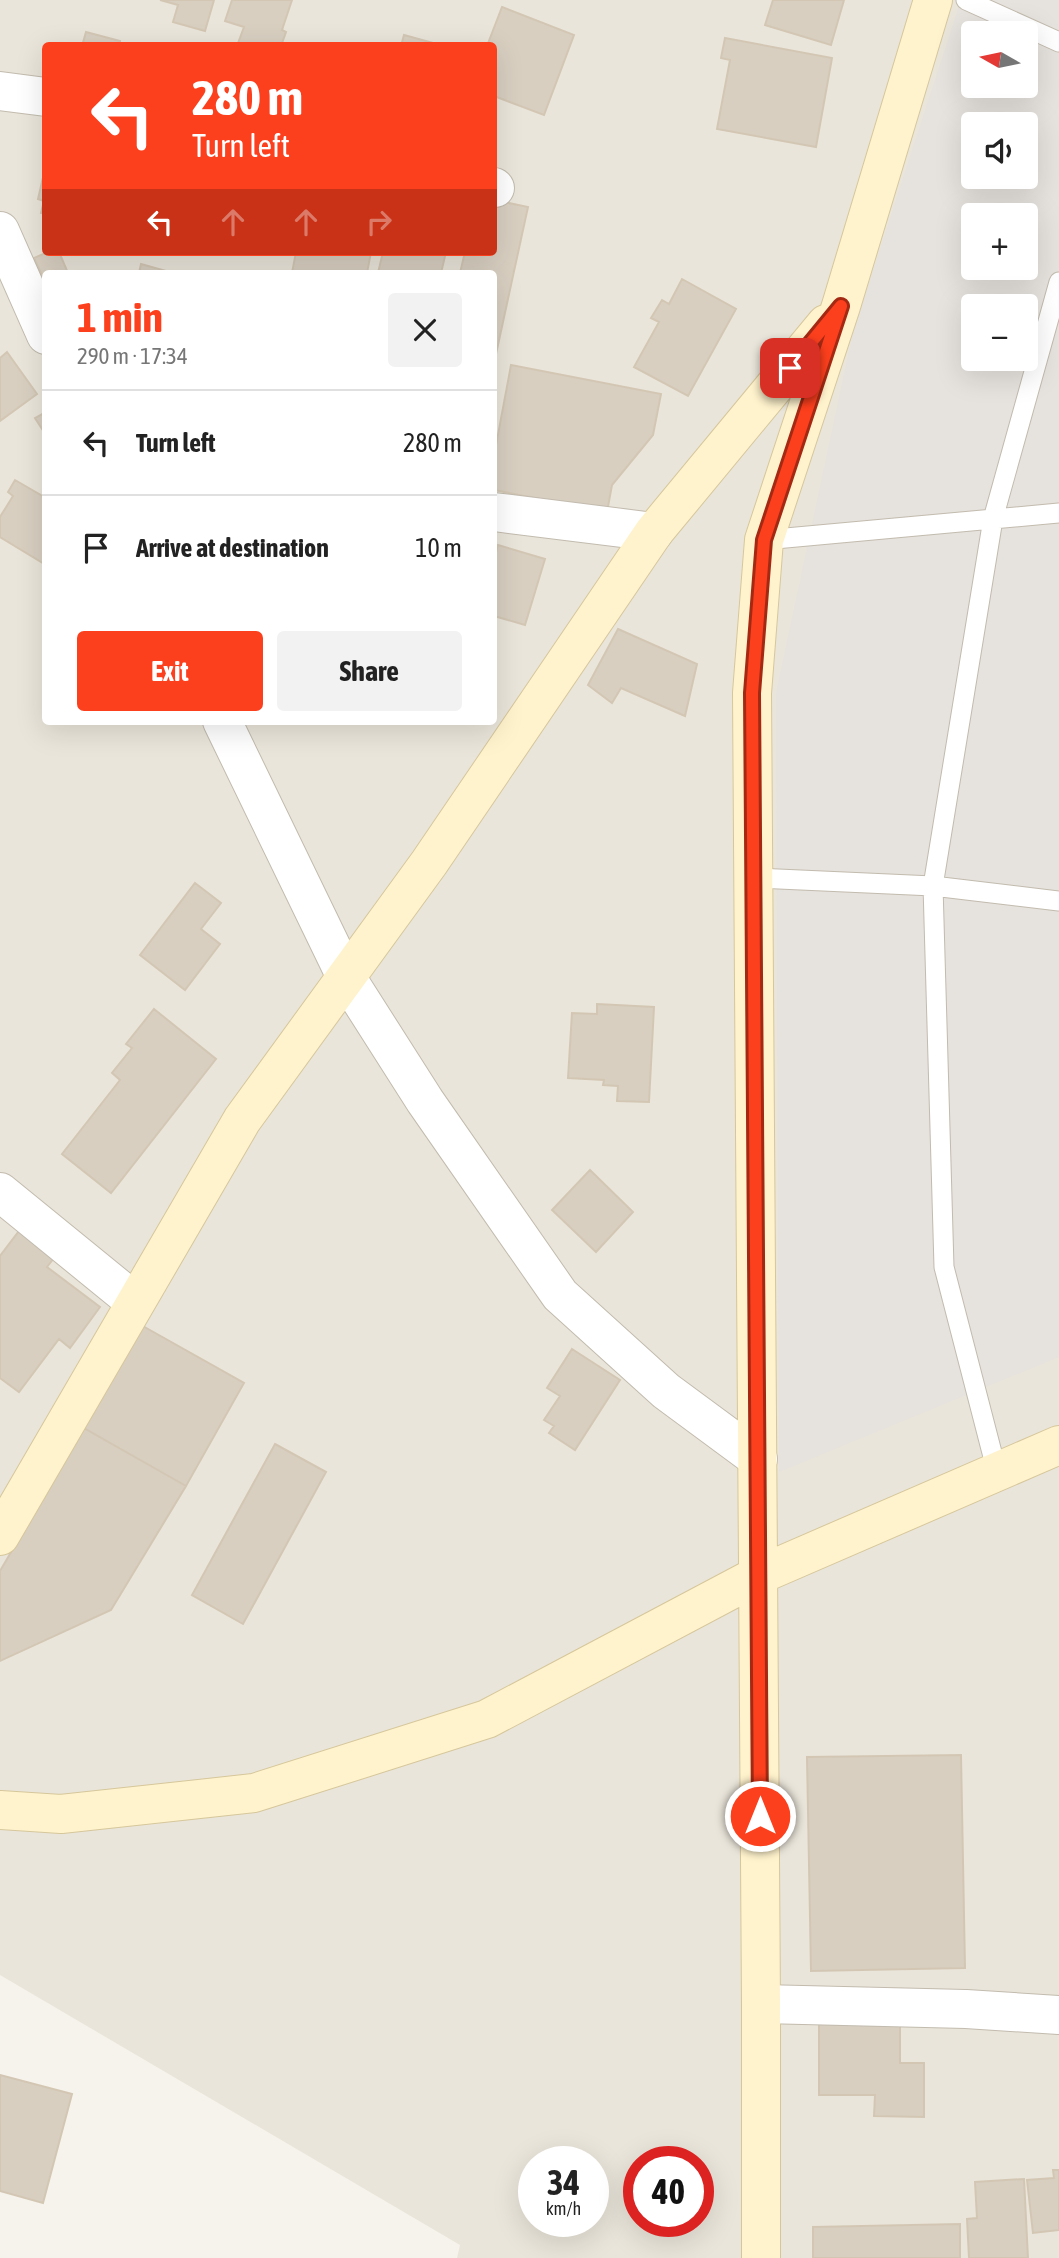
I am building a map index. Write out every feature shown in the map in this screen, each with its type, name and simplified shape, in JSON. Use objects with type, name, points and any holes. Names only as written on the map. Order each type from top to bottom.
[{"type":"street","points":[[761,2258],[752,693],[764,540],[841,306],[933,0]]},
{"type":"street","points":[[0,91],[42,96]]},
{"type":"street","points":[[0,231],[42,326]]},
{"type":"street","points":[[0,1536],[242,1119],[429,863],[654,532],[841,306]]},
{"type":"street","points":[[497,512],[654,532]]},
{"type":"street","points":[[224,725],[346,977],[425,1101],[560,1295],[666,1391],[758,1458]]},
{"type":"street","points":[[0,1192],[135,1302]]},
{"type":"street","points":[[0,1810],[61,1814],[254,1793],[487,1719],[758,1576],[1059,1445]]},
{"type":"street","points":[[761,2004],[967,2009],[1059,2015]]},
{"type":"lane","points":[[967,0],[1059,42]]},
{"type":"lane","points":[[997,1472],[944,1267],[933,886],[993,519],[1059,282]]},
{"type":"lane","points":[[764,540],[1059,513]]},
{"type":"lane","points":[[754,878],[933,886],[1059,901]]},
{"type":"shaded area","points":[[0,0],[1059,0],[1059,2258],[457,2258],[460,2245],[0,1975]]},
{"type":"shaded area","points":[[961,0],[1059,0],[1059,1357],[779,1472],[776,693],[853,332]]},
{"type":"building","points":[[160,0],[214,0],[205,31],[173,22],[178,5]]},
{"type":"building","points":[[232,0],[292,0],[282,30],[286,32],[282,42],[238,42],[244,27],[225,21]]},
{"type":"building","points":[[773,0],[844,0],[831,45],[765,25]]},
{"type":"building","points":[[502,7],[574,35],[544,115],[497,97],[497,42],[489,42]]},
{"type":"building","points":[[86,32],[120,41],[120,42],[83,42]]},
{"type":"building","points":[[404,35],[429,42],[402,42]]},
{"type":"building","points":[[725,38],[832,58],[816,147],[717,129],[730,60],[721,58]]},
{"type":"building","points":[[42,182],[42,200],[38,199]]},
{"type":"building","points":[[497,201],[528,207],[497,349],[497,270],[461,270],[464,256],[497,256]]},
{"type":"building","points":[[42,255],[61,256],[67,270],[42,270],[42,275],[34,258]]},
{"type":"building","points":[[295,256],[370,256],[368,270],[293,270]]},
{"type":"building","points":[[382,256],[445,256],[442,270],[379,270]]},
{"type":"building","points":[[141,264],[162,270],[140,270]]},
{"type":"building","points":[[682,279],[736,309],[688,396],[634,367],[659,322],[651,318],[662,300],[669,304]]},
{"type":"building","points":[[7,352],[37,394],[0,421],[0,358]]},
{"type":"building","points":[[511,365],[661,394],[653,435],[612,485],[607,512],[497,491],[497,440]]},
{"type":"building","points":[[42,414],[42,429],[35,418]]},
{"type":"building","points":[[15,480],[42,496],[42,563],[0,537],[0,517],[13,496],[8,492]]},
{"type":"building","points":[[498,545],[545,559],[525,625],[497,617]]},
{"type":"building","points":[[618,629],[697,664],[685,716],[621,688],[612,703],[588,685]]},
{"type":"building","points":[[195,883],[221,903],[201,929],[220,944],[185,990],[140,955]]},
{"type":"building","points":[[597,1004],[654,1007],[649,1102],[617,1101],[618,1086],[603,1085],[604,1080],[568,1078],[572,1013],[597,1014]]},
{"type":"building","points":[[154,1009],[216,1059],[111,1193],[62,1154],[120,1080],[112,1073],[132,1048],[126,1044]]},
{"type":"building","points":[[590,1170],[633,1212],[596,1252],[552,1210]]},
{"type":"building","points":[[19,1231],[54,1258],[47,1267],[100,1307],[70,1348],[59,1339],[19,1392],[0,1378],[0,1256]]},
{"type":"building","points":[[141,1325],[244,1383],[186,1486],[84,1428]]},
{"type":"building","points":[[572,1349],[620,1380],[575,1450],[549,1433],[554,1426],[544,1420],[560,1396],[547,1388]]},
{"type":"building","points":[[84,1428],[186,1486],[111,1610],[0,1661],[0,1571]]},
{"type":"building","points":[[275,1444],[326,1472],[243,1624],[192,1595]]},
{"type":"building","points":[[961,1755],[965,1968],[811,1971],[807,1757]]},
{"type":"building","points":[[819,2015],[900,2023],[900,2063],[924,2063],[924,2117],[874,2116],[875,2095],[819,2095]]},
{"type":"building","points":[[0,2075],[72,2094],[43,2203],[0,2191]]},
{"type":"building","points":[[1053,2170],[1059,2170],[1059,2230],[1033,2233],[1027,2180],[1054,2178]]},
{"type":"building","points":[[1024,2179],[1028,2258],[969,2258],[967,2219],[977,2218],[975,2182]]},
{"type":"building","points":[[960,2224],[960,2258],[813,2258],[813,2227]]},
{"type":"route","points":[[760,1816],[752,693],[764,540],[841,306],[790,368]]}]
